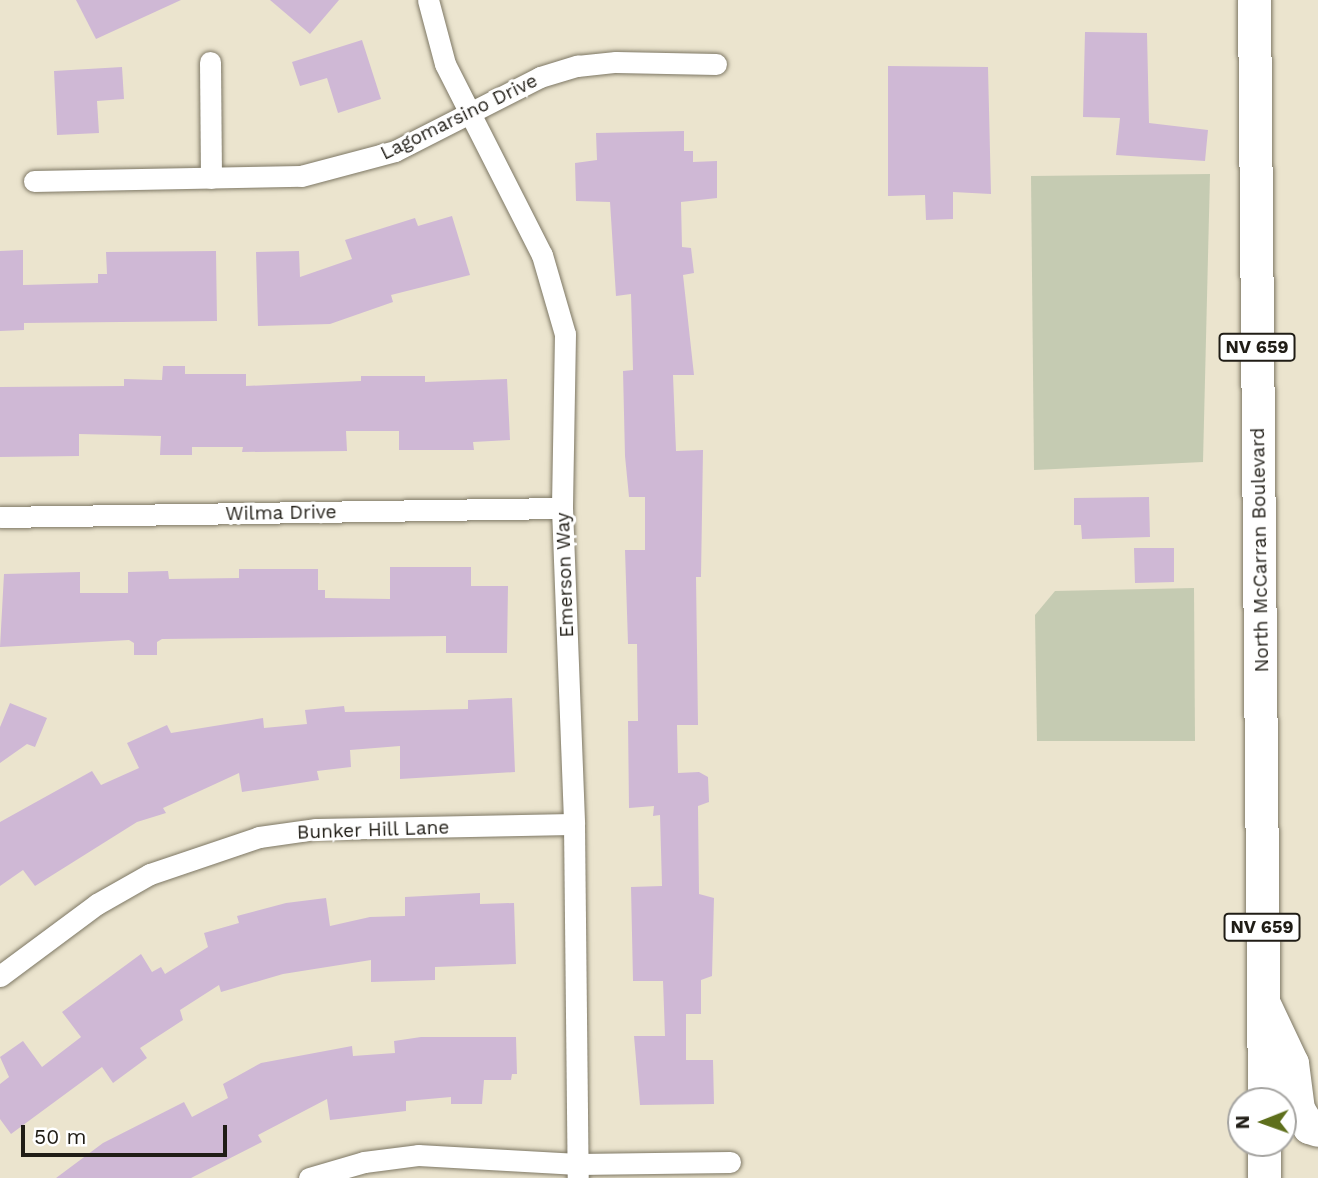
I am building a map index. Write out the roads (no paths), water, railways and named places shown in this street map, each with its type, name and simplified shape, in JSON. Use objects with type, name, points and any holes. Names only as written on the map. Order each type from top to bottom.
[{"type":"main road","points":[[1233,0],[1254,74]]},
{"type":"main road","name":"North McCarran Boulevard","points":[[1254,0],[1264,1087]]},
{"type":"main road","points":[[1262,1001],[1292,1063],[1298,1109],[1309,1127],[1318,1130]]},
{"type":"main road","points":[[1264,1157],[1264,1178]]},
{"type":"street","name":"Emerson Way","points":[[428,0],[445,64],[542,255],[556,293],[565,334],[562,508],[574,824],[578,1171]]},
{"type":"street","points":[[210,62],[211,178]]},
{"type":"street","name":"Lagomarsino Drive","points":[[34,181],[301,176],[347,167],[395,151],[540,77],[577,66],[616,62],[716,64]]},
{"type":"street","name":"Wilma Drive","points":[[0,517],[562,508]]},
{"type":"street","name":"Bunker Hill Lane","points":[[0,976],[97,904],[150,874],[259,837],[316,829],[574,824]]},
{"type":"street","points":[[309,1178],[364,1163],[418,1156],[578,1171],[730,1162]]}]
